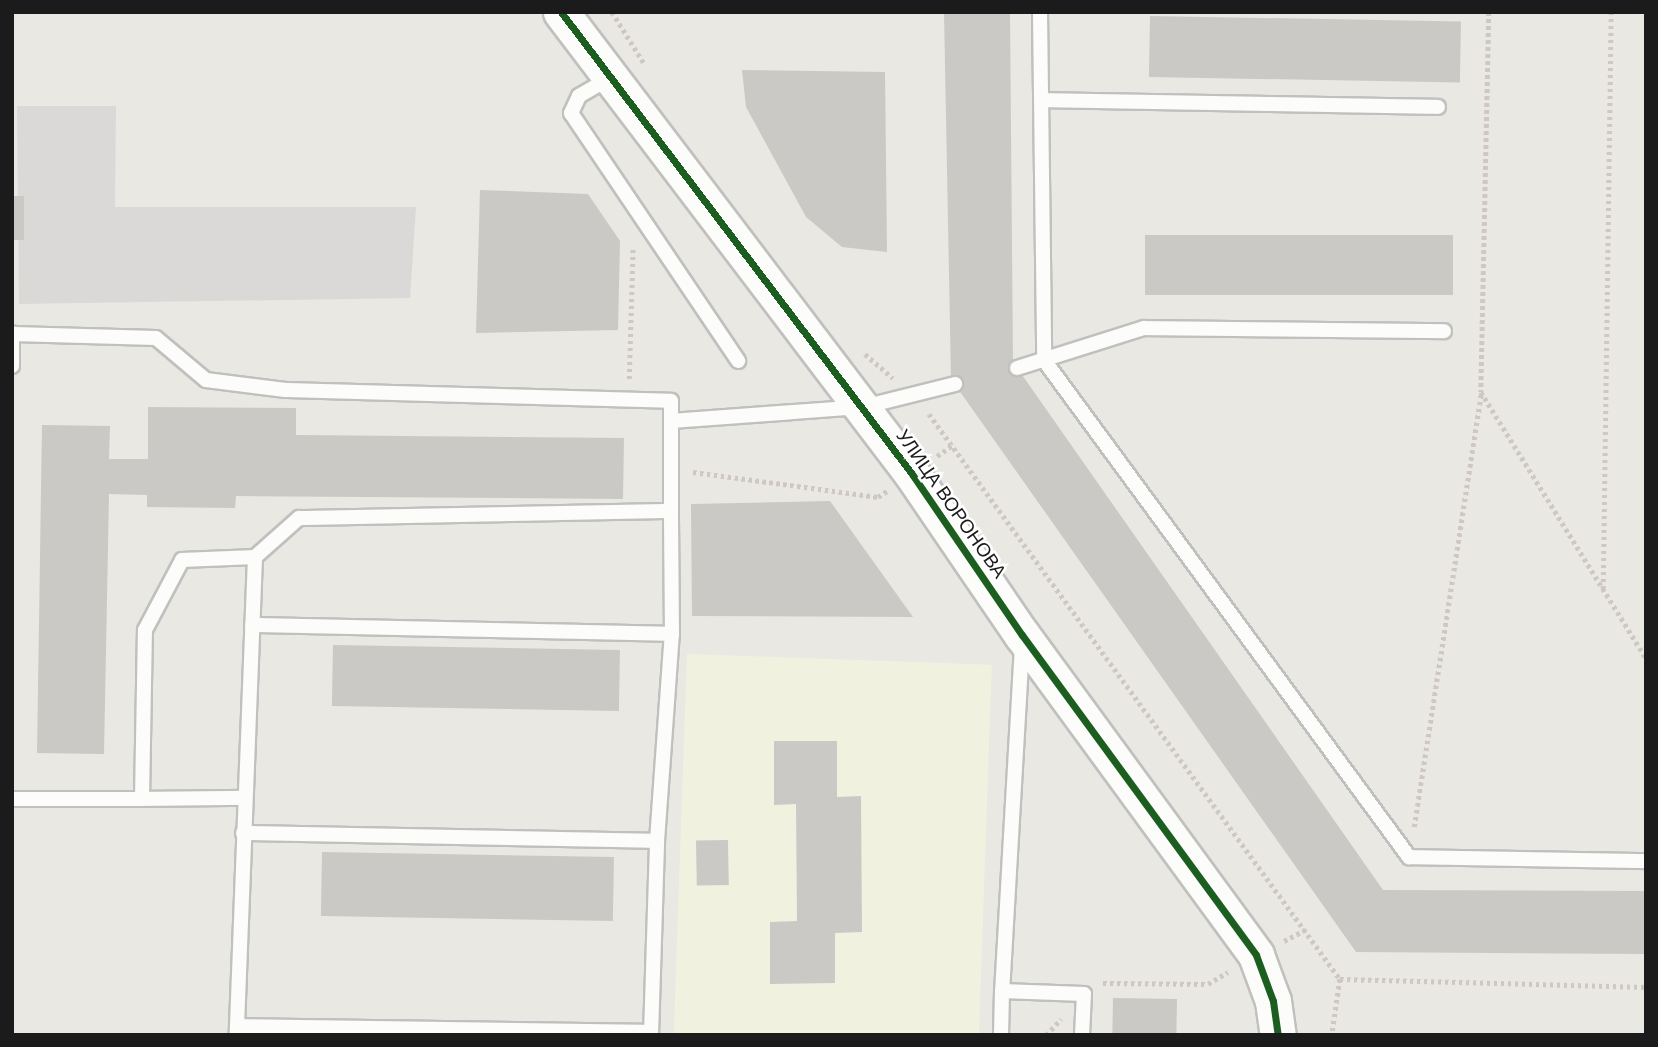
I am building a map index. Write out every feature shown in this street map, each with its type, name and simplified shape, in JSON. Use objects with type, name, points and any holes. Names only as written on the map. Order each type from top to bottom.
[{"type":"street","name":"УЛИЦА ВОРОНОВА","points":[[561,12],[863,407],[1022,635],[1256,955],[1273,1001],[1278,1035]]},
{"type":"lane","points":[[1040,12],[1044,360],[1409,857],[1646,861]]},
{"type":"lane","points":[[610,78],[579,96],[571,113],[738,361]]},
{"type":"lane","points":[[1043,100],[1438,107]]},
{"type":"lane","points":[[1017,368],[1144,328],[1444,331]]},
{"type":"lane","points":[[12,366],[13,334],[156,338],[206,380],[285,390],[671,401],[672,634],[657,841],[651,1033],[237,1030],[255,557]]},
{"type":"lane","points":[[671,421],[863,407],[955,384]]},
{"type":"lane","points":[[142,799],[145,630],[182,560],[255,557],[299,518],[671,511]]},
{"type":"lane","points":[[252,625],[672,634]]},
{"type":"lane","points":[[1001,1035],[1022,635]]},
{"type":"lane","points":[[12,799],[245,798]]},
{"type":"lane","points":[[243,833],[657,841]]},
{"type":"lane","points":[[1003,991],[1084,994],[1082,1035]]},
{"type":"path","points":[[612,12],[651,73]]},
{"type":"path","points":[[1409,857],[1481,392],[1489,12]]},
{"type":"path","points":[[1604,589],[1611,12]]},
{"type":"path","points":[[861,351],[914,395],[954,444],[1340,979],[1332,1035]]},
{"type":"path","points":[[1481,392],[1646,658]]},
{"type":"path","points":[[672,469],[877,497],[954,444]]},
{"type":"path","points":[[1046,1035],[1096,983],[1208,984],[1305,930]]},
{"type":"path","points":[[1340,979],[1646,987]]},
{"type":"shaded area","points":[[17,106],[116,106],[115,207],[416,207],[410,298],[19,304]]},
{"type":"shaded area","points":[[687,654],[992,665],[979,1035],[674,1035]]},
{"type":"building","points":[[944,12],[1010,12],[1013,362],[1383,890],[1646,891],[1646,954],[1356,952],[951,379]]},
{"type":"building","points":[[1150,16],[1461,21],[1460,82],[1149,77]]},
{"type":"building","points":[[742,70],[885,72],[887,252],[842,247],[806,217],[746,107]]},
{"type":"building","points":[[480,190],[588,194],[620,241],[618,330],[476,333]]},
{"type":"building","points":[[12,196],[24,196],[24,240],[12,240]]},
{"type":"building","points":[[1145,235],[1453,235],[1453,295],[1145,295]]},
{"type":"building","points":[[148,407],[296,408],[296,435],[624,438],[623,499],[236,496],[235,508],[147,507],[147,495],[109,494],[104,754],[37,753],[42,425],[110,426],[109,459],[148,459]]},
{"type":"building","points":[[830,501],[913,617],[692,616],[691,504]]},
{"type":"building","points":[[333,645],[620,650],[619,711],[332,706]]},
{"type":"building","points":[[774,741],[837,741],[837,797],[861,796],[862,932],[835,933],[835,983],[770,984],[770,922],[797,921],[796,804],[774,805]]},
{"type":"building","points":[[728,840],[729,885],[697,886],[696,841]]},
{"type":"building","points":[[322,852],[614,857],[613,921],[321,916]]},
{"type":"building","points":[[1113,998],[1177,999],[1176,1035],[1112,1035]]},
{"type":"cycle path","points":[[561,12],[912,474],[1022,635],[1256,955],[1273,1001],[1278,1035]]}]
